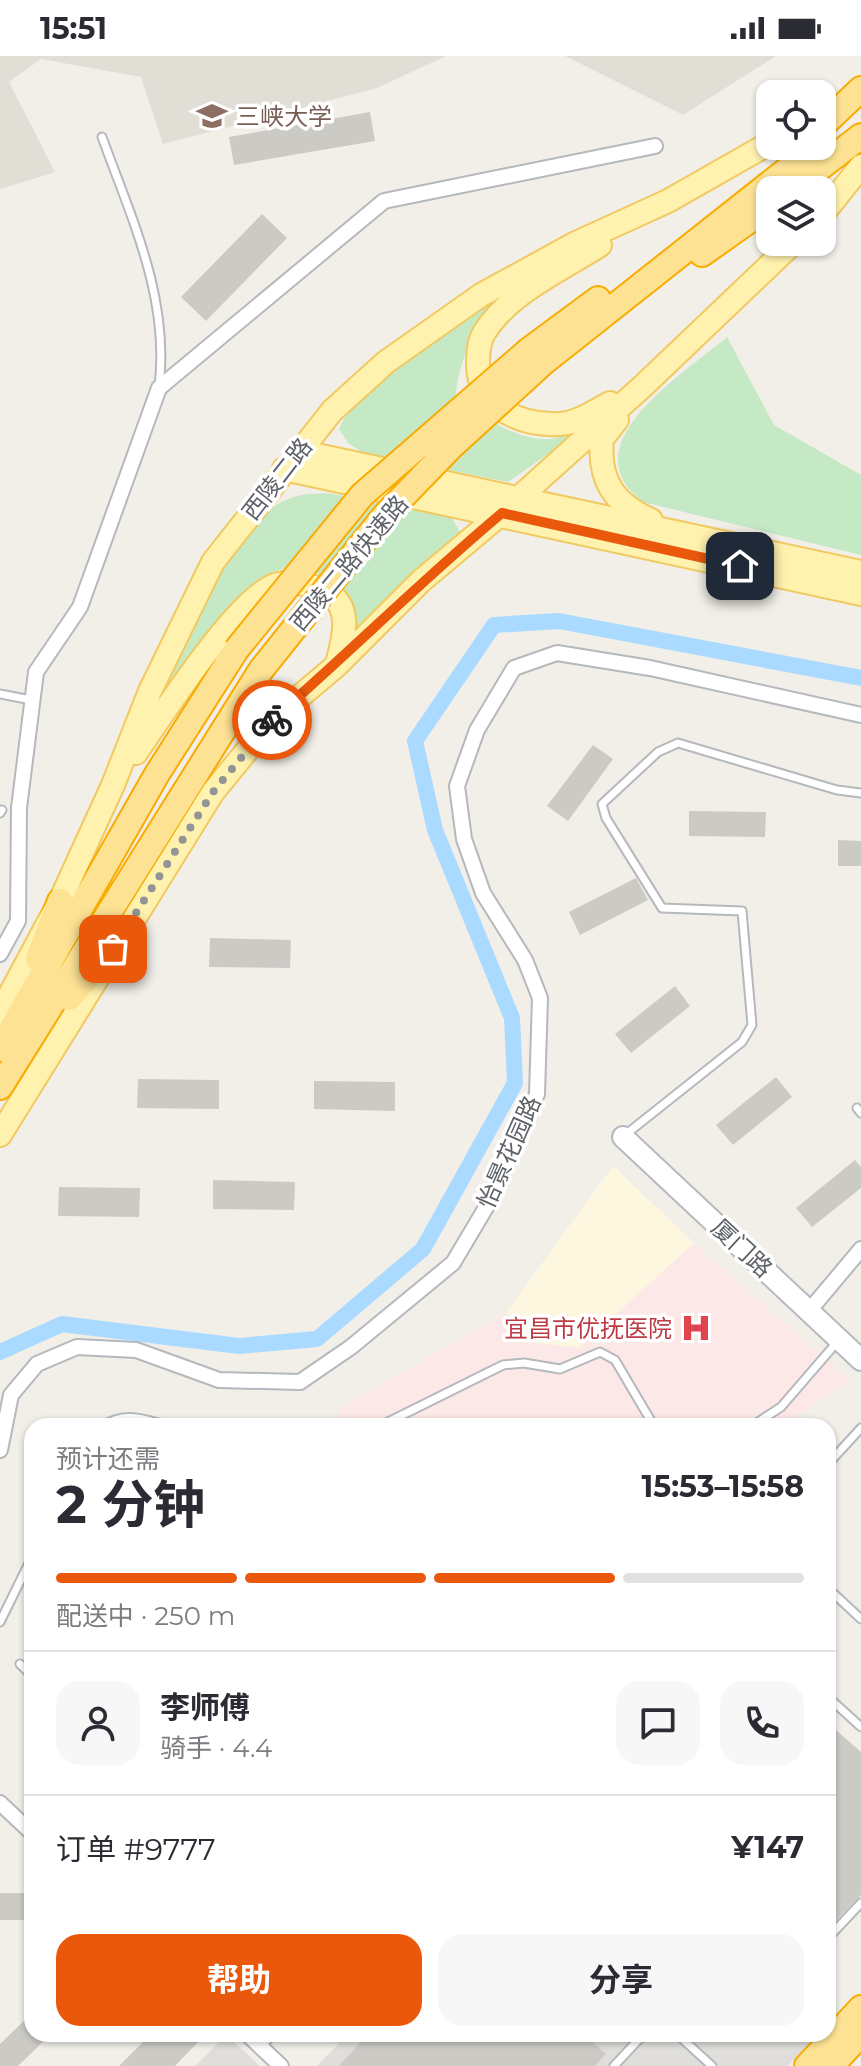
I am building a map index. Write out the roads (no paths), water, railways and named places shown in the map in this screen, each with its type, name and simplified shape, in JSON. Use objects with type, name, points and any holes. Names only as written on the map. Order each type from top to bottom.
[{"type":"highway","points":[[836,113],[861,89]]},
{"type":"highway","name":"西陵二路快速路","points":[[836,130],[861,109]]},
{"type":"highway","points":[[809,176],[861,136]]},
{"type":"highway","name":"西陵二路快速路","points":[[0,1087],[10,1046],[157,774],[236,650],[362,495],[780,160]]},
{"type":"highway","name":"西陵二路快速路","points":[[10,1046],[261,670],[385,515],[537,356],[618,304],[800,160]]},
{"type":"highway","points":[[618,304],[729,238],[756,217]]},
{"type":"highway","points":[[10,1046],[60,901]]},
{"type":"highway","points":[[10,1046],[113,949]]},
{"type":"highway","points":[[836,2035],[861,2008]]},
{"type":"highway","points":[[831,2066],[861,2034]]},
{"type":"highway","points":[[807,2066],[829,2042]]},
{"type":"main road","points":[[836,99],[861,80]]},
{"type":"main road","name":"西陵二路","points":[[0,1013],[60,901],[113,785],[150,691],[213,562],[332,411],[386,362],[481,295],[576,243],[668,201],[756,151]]},
{"type":"main road","points":[[836,197],[861,166]]},
{"type":"main road","points":[[643,386],[585,417],[562,424],[527,422],[505,413],[486,394],[478,372],[478,355],[482,334],[529,290],[668,201]]},
{"type":"main road","points":[[0,1135],[213,792],[272,720],[337,665],[421,581],[643,386],[779,256]]},
{"type":"main road","points":[[643,386],[602,439],[604,478],[613,495],[633,512],[686,535]]},
{"type":"main road","points":[[298,451],[861,594]]},
{"type":"main road","points":[[284,469],[686,535],[861,572]]},
{"type":"main road","points":[[113,785],[194,669],[241,612],[276,584],[307,583],[334,597],[344,614],[337,665]]},
{"type":"street","points":[[0,954],[18,921],[19,808],[36,672],[80,607],[159,388],[384,201],[655,146]]},
{"type":"street","name":"怡景花园路","points":[[0,1450],[11,1395],[37,1364],[77,1347],[136,1350],[219,1380],[300,1382],[351,1347],[453,1263],[491,1199],[537,1094],[540,998],[525,960],[483,893],[464,839],[457,786],[477,730],[514,668],[557,653],[650,668],[861,715]]},
{"type":"street","name":"厦门路","points":[[623,1137],[861,1360]]},
{"type":"street","points":[[809,1311],[861,1249]]},
{"type":"street","points":[[0,1803],[24,1826]]},
{"type":"street","points":[[256,2042],[281,2066]]},
{"type":"lane","points":[[102,137],[142,247],[159,311],[163,355],[159,388]]},
{"type":"lane","points":[[0,694],[31,700]]},
{"type":"lane","points":[[623,1137],[742,1042],[752,1025],[742,911],[662,908],[606,818],[602,804],[658,752],[678,743],[837,790],[861,793]]},
{"type":"lane","points":[[764,1418],[781,1407],[840,1340]]},
{"type":"lane","points":[[396,1418],[503,1365],[524,1363],[560,1369],[600,1352],[615,1360],[649,1418]]},
{"type":"lane","points":[[115,1418],[129,1415],[140,1418]]},
{"type":"lane","points":[[836,1455],[861,1428]]},
{"type":"lane","points":[[0,1622],[24,1581]]},
{"type":"lane","points":[[836,1596],[861,1619]]},
{"type":"lane","points":[[20,1664],[24,1668]]},
{"type":"lane","points":[[836,1704],[861,1727]]},
{"type":"lane","points":[[836,1930],[861,1903]]},
{"type":"lane","points":[[261,2047],[266,2042]]},
{"type":"lane","points":[[614,2066],[633,2042]]},
{"type":"lane","points":[[686,2042],[712,2066]]},
{"type":"waterway","points":[[0,1352],[62,1324],[239,1346],[317,1339],[423,1249],[515,1083],[512,1018],[435,830],[415,741],[494,625],[559,621],[861,678]]},
{"type":"place","name":"三峡大学","points":[[212,116]]},
{"type":"place","name":"宜昌市优抚医院","points":[[696,1328]]}]
